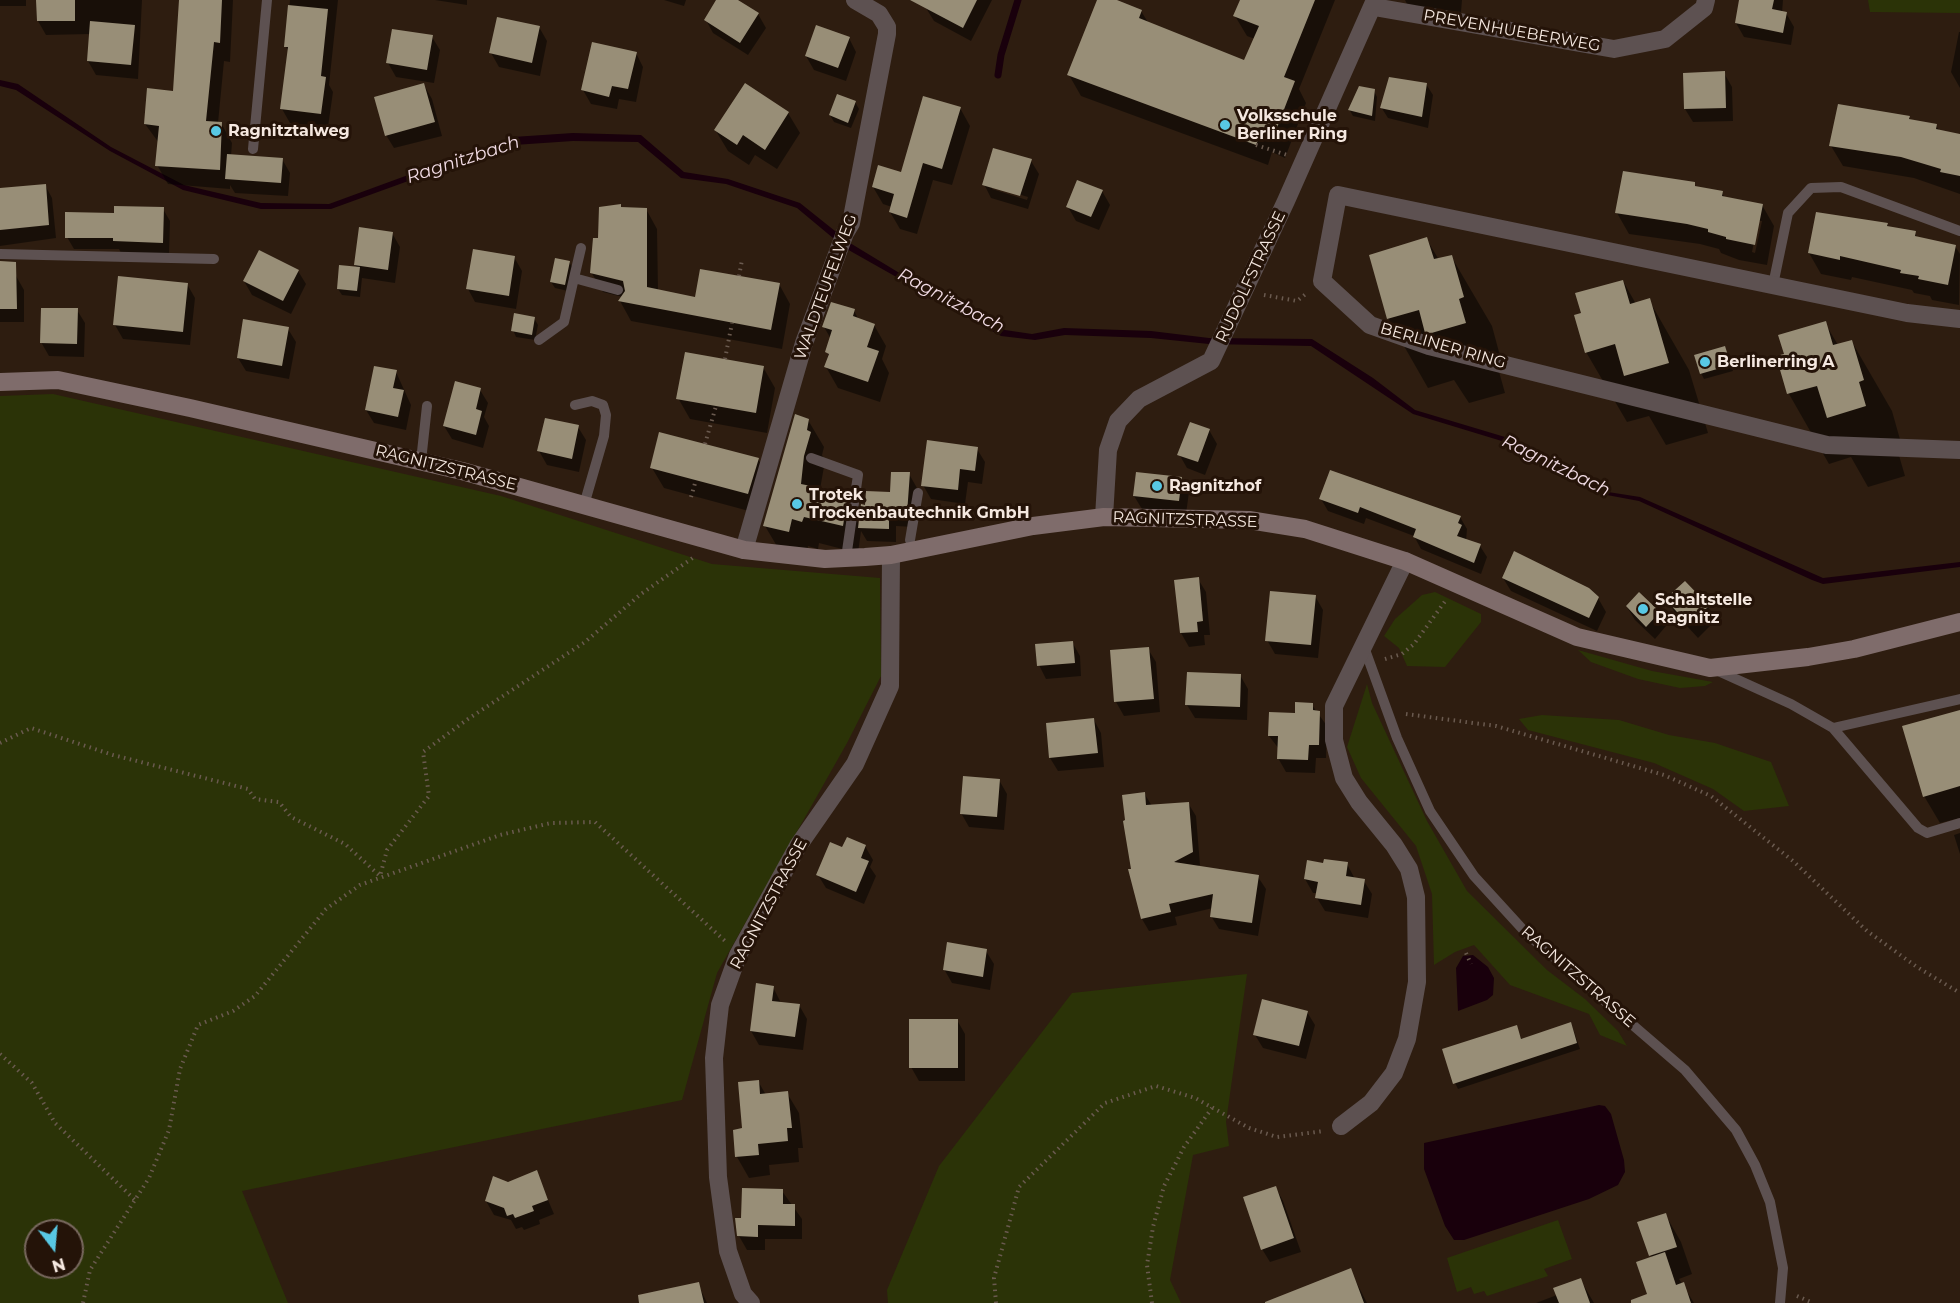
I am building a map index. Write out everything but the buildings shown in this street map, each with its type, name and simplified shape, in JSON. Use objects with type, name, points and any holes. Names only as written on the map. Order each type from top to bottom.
[{"type":"main road","name":"RAGNITZSTRASSE","points":[[0,382],[58,380],[420,461],[744,550],[825,559],[846,558],[891,555],[1033,526],[1104,517],[1249,520],[1305,528],[1405,561],[1577,638],[1710,668],[1808,657],[1854,649],[1960,622]]},
{"type":"street","name":"WALDTEUFELWEG","points":[[744,550],[804,343],[842,240],[851,223],[887,34],[887,27],[879,14],[855,0]]},
{"type":"street","name":"PREVENHUEBERWEG","points":[[1374,3],[1614,49],[1665,39],[1704,8],[1706,0]]},
{"type":"street","name":"RUDOLFSTRASSE","points":[[1104,517],[1108,450],[1118,421],[1139,399],[1211,361],[1229,328],[1374,3]]},
{"type":"street","points":[[1322,281],[1338,195],[1907,313],[1960,318]]},
{"type":"street","name":"BERLINER RING","points":[[1322,281],[1370,325],[1429,346],[1827,445],[1960,450]]},
{"type":"street","name":"RAGNITZSTRASSE","points":[[751,1303],[744,1294],[728,1251],[717,1165],[714,1058],[720,1005],[738,955],[798,846],[855,764],[890,686],[891,555]]},
{"type":"street","points":[[1341,1126],[1371,1103],[1394,1073],[1407,1039],[1417,982],[1416,897],[1409,869],[1344,778],[1334,740],[1334,706],[1405,561]]},
{"type":"lane","points":[[253,148],[267,0]]},
{"type":"lane","points":[[1773,285],[1788,213],[1811,188],[1841,187],[1960,231]]},
{"type":"lane","points":[[539,340],[564,322],[581,248]]},
{"type":"lane","points":[[0,254],[213,260]]},
{"type":"lane","points":[[574,279],[618,290]]},
{"type":"lane","points":[[575,405],[592,401],[603,405],[606,415],[604,436],[584,505]]},
{"type":"lane","points":[[420,461],[427,406]]},
{"type":"lane","points":[[811,458],[858,475],[846,558]]},
{"type":"lane","points":[[910,540],[918,493]]},
{"type":"lane","name":"RAGNITZSTRASSE","points":[[1364,646],[1387,712],[1430,811],[1474,876],[1527,934],[1685,1070],[1736,1130],[1755,1165],[1770,1202],[1783,1268],[1780,1303]]},
{"type":"lane","name":"RAGNITZSTRASSE","points":[[1710,668],[1791,704],[1833,729],[1918,828],[1927,832],[1960,823]]},
{"type":"lane","points":[[1833,729],[1960,699]]},
{"type":"path","points":[[739,276],[742,260]]},
{"type":"path","points":[[1246,290],[1297,301],[1322,281]]},
{"type":"path","points":[[725,359],[732,323]]},
{"type":"path","points":[[705,444],[716,406]]},
{"type":"path","points":[[691,497],[696,480]]},
{"type":"path","points":[[380,876],[387,850],[429,796],[423,752],[468,719],[585,642],[641,594],[718,542]]},
{"type":"path","points":[[1370,664],[1402,654],[1414,644],[1450,594]]},
{"type":"path","points":[[1387,712],[1496,726],[1664,775],[1711,796],[1793,861],[1867,931],[1917,967],[1960,993]]},
{"type":"path","points":[[0,743],[31,728],[112,755],[248,789],[255,799],[279,802],[291,817],[345,844],[380,876]]},
{"type":"path","points":[[83,1303],[90,1270],[149,1178],[169,1131],[180,1069],[198,1025],[233,1011],[255,996],[326,909],[360,885],[500,835],[551,823],[595,822],[738,955]]},
{"type":"path","points":[[1466,953],[1471,964]]},
{"type":"path","points":[[0,1054],[32,1083],[55,1123],[135,1200]]},
{"type":"path","points":[[996,1303],[994,1278],[1019,1187],[1106,1103],[1156,1086],[1195,1098],[1249,1128],[1277,1137],[1322,1132],[1341,1126]]},
{"type":"path","points":[[1152,1303],[1147,1265],[1153,1227],[1164,1186],[1184,1148],[1212,1108]]},
{"type":"green space","points":[[1868,0],[1960,0],[1960,13],[1870,12]]},
{"type":"green space","points":[[53,394],[501,496],[712,564],[880,578],[881,676],[847,743],[717,973],[682,1100],[242,1191],[288,1303],[0,1303],[0,396]]},
{"type":"green space","points":[[1435,592],[1481,614],[1481,622],[1445,667],[1407,666],[1399,648],[1384,636],[1395,619],[1422,595]]},
{"type":"green space","points":[[1578,650],[1652,671],[1713,682],[1705,686],[1680,688],[1638,679],[1591,662]]},
{"type":"green space","points":[[1367,684],[1372,703],[1427,821],[1467,891],[1547,970],[1585,999],[1618,1031],[1627,1046],[1600,1035],[1589,1014],[1510,985],[1474,945],[1455,952],[1434,965],[1432,894],[1416,846],[1361,778],[1347,747]]},
{"type":"green space","points":[[1542,715],[1619,720],[1669,735],[1715,743],[1771,762],[1789,806],[1744,811],[1713,789],[1654,763],[1528,730],[1519,719]]},
{"type":"green space","points":[[1247,974],[1226,1122],[1229,1146],[1193,1155],[1170,1280],[1181,1303],[888,1303],[887,1290],[939,1166],[1072,993]]},
{"type":"green space","points":[[1558,1220],[1572,1259],[1544,1269],[1548,1276],[1487,1296],[1484,1291],[1474,1294],[1471,1287],[1457,1292],[1447,1258]]},
{"type":"water","name":"Ragnitzbach","points":[[0,80],[18,84],[111,147],[184,185],[261,203],[329,204],[419,171],[466,160],[513,137],[573,133],[641,135],[684,172],[728,179],[800,203],[850,243],[934,294],[1005,330],[1032,334],[1064,328],[1151,331],[1209,338],[1312,339],[1373,378],[1415,410],[1505,437],[1608,492],[1640,497],[1823,578],[1960,562],[1960,567],[1823,584],[1639,501],[1607,495],[1505,442],[1413,414],[1311,346],[1209,344],[1151,338],[1065,335],[1035,340],[1001,336],[845,248],[797,208],[726,184],[681,178],[638,142],[573,141],[514,145],[468,166],[422,176],[331,209],[261,209],[183,190],[110,151],[16,90],[0,86]]},
{"type":"water","points":[[1473,955],[1488,967],[1494,978],[1493,995],[1487,1000],[1458,1011],[1456,968],[1463,956]]},
{"type":"water","points":[[1599,1105],[1605,1106],[1611,1114],[1624,1160],[1625,1172],[1618,1185],[1589,1199],[1464,1240],[1454,1240],[1445,1226],[1424,1169],[1424,1143]]},
{"type":"waterway","points":[[998,75],[1001,55],[1018,0]]},
{"type":"place","name":"Volksschule Berliner Ring","points":[[1225,125]]},
{"type":"place","name":"Ragnitztalweg","points":[[216,131]]},
{"type":"place","name":"Berlinerring A","points":[[1705,362]]},
{"type":"place","name":"Ragnitzhof","points":[[1157,486]]},
{"type":"place","name":"Trotek Trockenbautechnik GmbH","points":[[797,504]]},
{"type":"place","name":"Schaltstelle Ragnitz","points":[[1643,609]]}]
